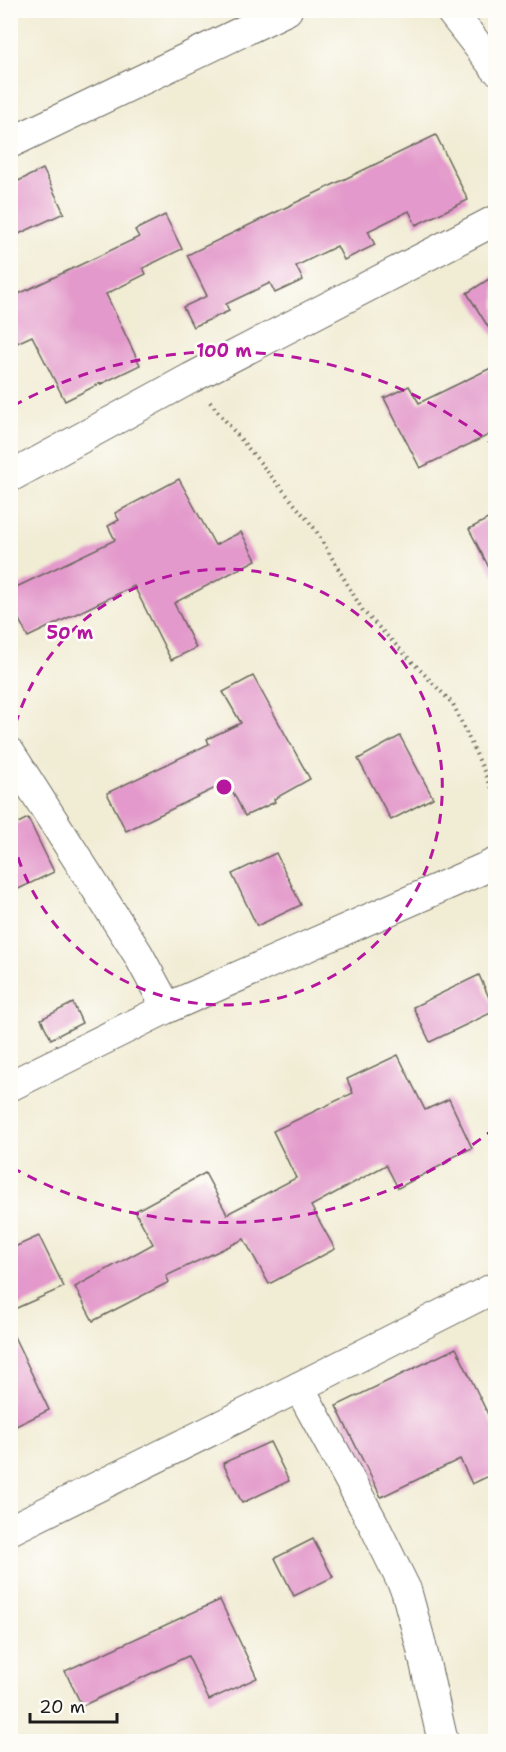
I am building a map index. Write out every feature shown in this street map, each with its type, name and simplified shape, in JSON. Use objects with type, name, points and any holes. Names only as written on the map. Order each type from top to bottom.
[{"type":"street","points":[[10,143],[287,10]]},
{"type":"street","points":[[450,10],[495,69]]},
{"type":"street","points":[[10,477],[191,378],[495,220]]},
{"type":"street","points":[[10,753],[138,954],[167,1008]]},
{"type":"street","points":[[10,1086],[167,1008],[495,863]]},
{"type":"street","points":[[10,1530],[495,1287]]},
{"type":"street","points":[[299,1387],[373,1523],[406,1590],[443,1742]]},
{"type":"path","points":[[191,378],[315,529],[363,611],[453,704],[495,797]]},
{"type":"building","points":[[436,135],[468,200],[416,225],[409,211],[368,231],[375,245],[344,260],[337,246],[296,266],[303,280],[275,293],[270,283],[226,304],[229,311],[193,327],[183,307],[207,296],[187,255]]},
{"type":"building","points":[[43,169],[64,213],[10,238],[10,185]]},
{"type":"building","points":[[165,215],[182,249],[143,268],[146,274],[106,294],[140,365],[65,401],[32,336],[10,346],[10,298],[139,237],[135,230]]},
{"type":"building","points":[[495,275],[495,338],[467,293]]},
{"type":"building","points":[[495,366],[495,432],[420,468],[384,398],[409,386],[419,403]]},
{"type":"building","points":[[179,479],[215,545],[241,532],[256,560],[174,603],[196,648],[171,660],[134,586],[28,637],[10,602],[10,590],[115,540],[108,526],[119,520],[115,513]]},
{"type":"building","points":[[495,515],[495,579],[469,529]]},
{"type":"building","points":[[253,676],[310,779],[274,799],[275,802],[245,816],[228,782],[126,831],[107,793],[209,744],[207,739],[241,723],[223,692]]},
{"type":"building","points":[[400,736],[433,798],[391,820],[358,759]]},
{"type":"building","points":[[28,818],[54,872],[10,893],[10,827]]},
{"type":"building","points":[[276,853],[301,905],[257,926],[232,874]]},
{"type":"building","points":[[479,975],[495,1011],[430,1042],[413,1007]]},
{"type":"building","points":[[73,1003],[82,1023],[51,1039],[41,1019]]},
{"type":"building","points":[[398,1055],[425,1110],[449,1099],[472,1148],[398,1188],[386,1165],[311,1206],[335,1249],[269,1284],[244,1239],[166,1276],[169,1282],[93,1321],[75,1287],[153,1244],[135,1211],[205,1173],[227,1214],[296,1178],[273,1131],[353,1093],[347,1079]]},
{"type":"building","points":[[39,1236],[64,1287],[10,1311],[10,1249]]},
{"type":"building","points":[[10,1328],[49,1410],[10,1429]]},
{"type":"building","points":[[456,1348],[495,1429],[495,1473],[472,1484],[460,1459],[381,1497],[336,1406]]},
{"type":"building","points":[[270,1442],[289,1481],[242,1503],[223,1463]]},
{"type":"building","points":[[313,1539],[333,1577],[294,1596],[275,1558]]},
{"type":"building","points":[[220,1600],[257,1678],[209,1700],[188,1656],[82,1706],[65,1671]]}]
